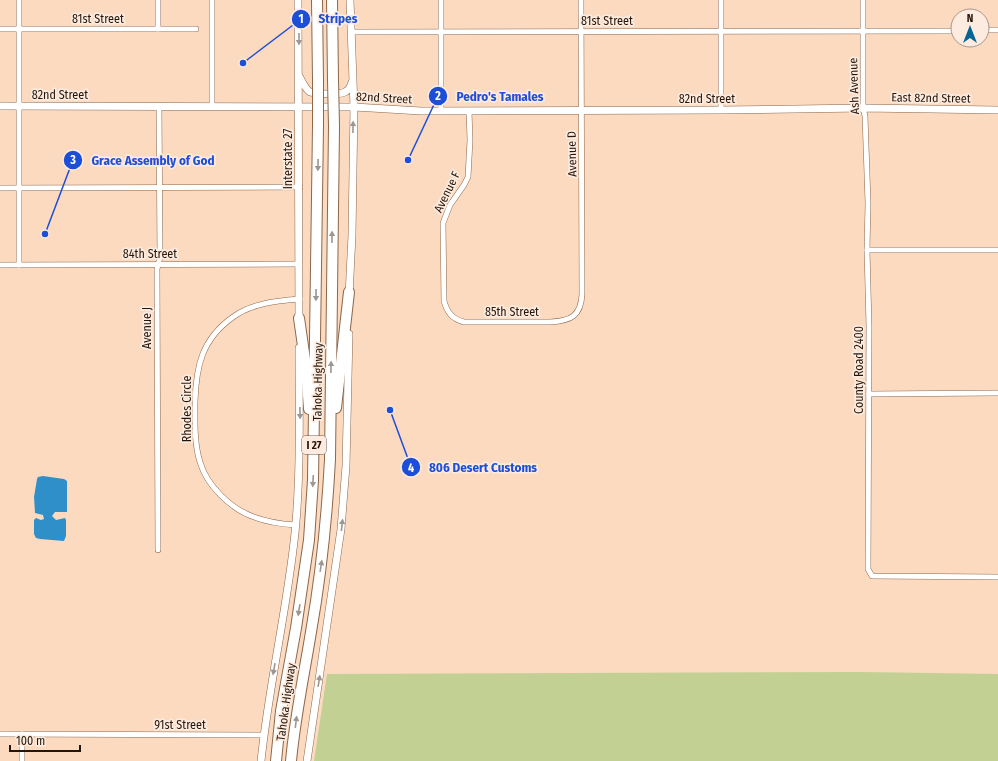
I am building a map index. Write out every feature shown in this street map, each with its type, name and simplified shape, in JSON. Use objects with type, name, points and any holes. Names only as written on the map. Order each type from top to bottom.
[{"type":"highway","name":"Tahoka Highway","points":[[276,761],[281,711],[296,628],[309,540],[314,461],[318,126],[317,0]]},
{"type":"highway","name":"Tahoka Highway","points":[[291,761],[322,556],[330,459],[334,126],[332,0]]},
{"type":"highway","points":[[330,459],[349,292]]},
{"type":"highway","points":[[299,318],[306,367],[311,443],[314,461]]},
{"type":"main road","name":"Interstate 27","points":[[298,0],[300,187],[299,318]]},
{"type":"main road","points":[[307,761],[310,731],[331,602],[343,511],[346,466],[354,107],[350,0]]},
{"type":"main road","points":[[299,76],[309,91],[323,93],[343,93],[349,89],[353,80]]},
{"type":"main road","name":"82nd Street","points":[[0,106],[354,107],[441,111],[863,108]]},
{"type":"main road","name":"East 82nd Street","points":[[863,108],[998,110]]},
{"type":"main road","name":"Tahoka Highway","points":[[261,761],[288,588],[296,525],[300,429],[299,318]]},
{"type":"street","points":[[19,0],[19,265]]},
{"type":"street","points":[[158,0],[158,29]]},
{"type":"street","points":[[212,0],[212,106]]},
{"type":"street","points":[[441,0],[441,111]]},
{"type":"street","name":"Avenue D","points":[[581,0],[583,241],[581,307]]},
{"type":"street","points":[[721,0],[721,110]]},
{"type":"street","name":"Ash Avenue","points":[[863,0],[863,108],[865,116],[867,172]]},
{"type":"street","name":"81st Street","points":[[0,29],[196,29]]},
{"type":"street","name":"81st Street","points":[[351,32],[950,31]]},
{"type":"street","name":"Avenue J","points":[[158,550],[157,269],[160,257],[159,106]]},
{"type":"street","name":"Avenue F","points":[[445,305],[443,223],[450,205],[468,177],[470,140],[469,111]]},
{"type":"street","name":"County Road 2400","points":[[867,172],[869,394],[868,569],[872,576],[998,577]]},
{"type":"street","points":[[0,188],[300,187]]},
{"type":"street","points":[[867,250],[998,250]]},
{"type":"street","name":"84th Street","points":[[0,265],[299,264]]},
{"type":"street","name":"Rhodes Circle","points":[[296,525],[254,517],[234,506],[212,485],[202,468],[198,457],[196,438],[195,383],[196,373],[202,354],[213,336],[226,322],[242,310],[250,307],[267,303],[300,299]]},
{"type":"street","name":"85th Street","points":[[445,305],[447,311],[454,319],[464,322],[560,322],[571,318],[581,307]]},
{"type":"street","points":[[869,394],[998,393]]},
{"type":"street","name":"91st Street","points":[[0,734],[264,735]]},
{"type":"street","points":[[22,734],[22,761]]},
{"type":"green space","points":[[861,672],[998,674],[998,761],[314,761],[327,674]]},
{"type":"water","points":[[43,476],[64,479],[67,481],[67,512],[55,512],[52,516],[56,520],[65,518],[66,520],[66,536],[64,541],[40,539],[36,538],[34,534],[34,520],[36,518],[41,520],[44,519],[43,515],[35,513],[34,497],[37,479],[38,477]]},
{"type":"place","name":"Stripes","points":[[243,63]]},
{"type":"place","name":"Pedro's Tamales","points":[[408,160]]},
{"type":"place","name":"Grace Assembly of God","points":[[45,234]]},
{"type":"place","name":"806 Desert Customs","points":[[390,410]]}]
